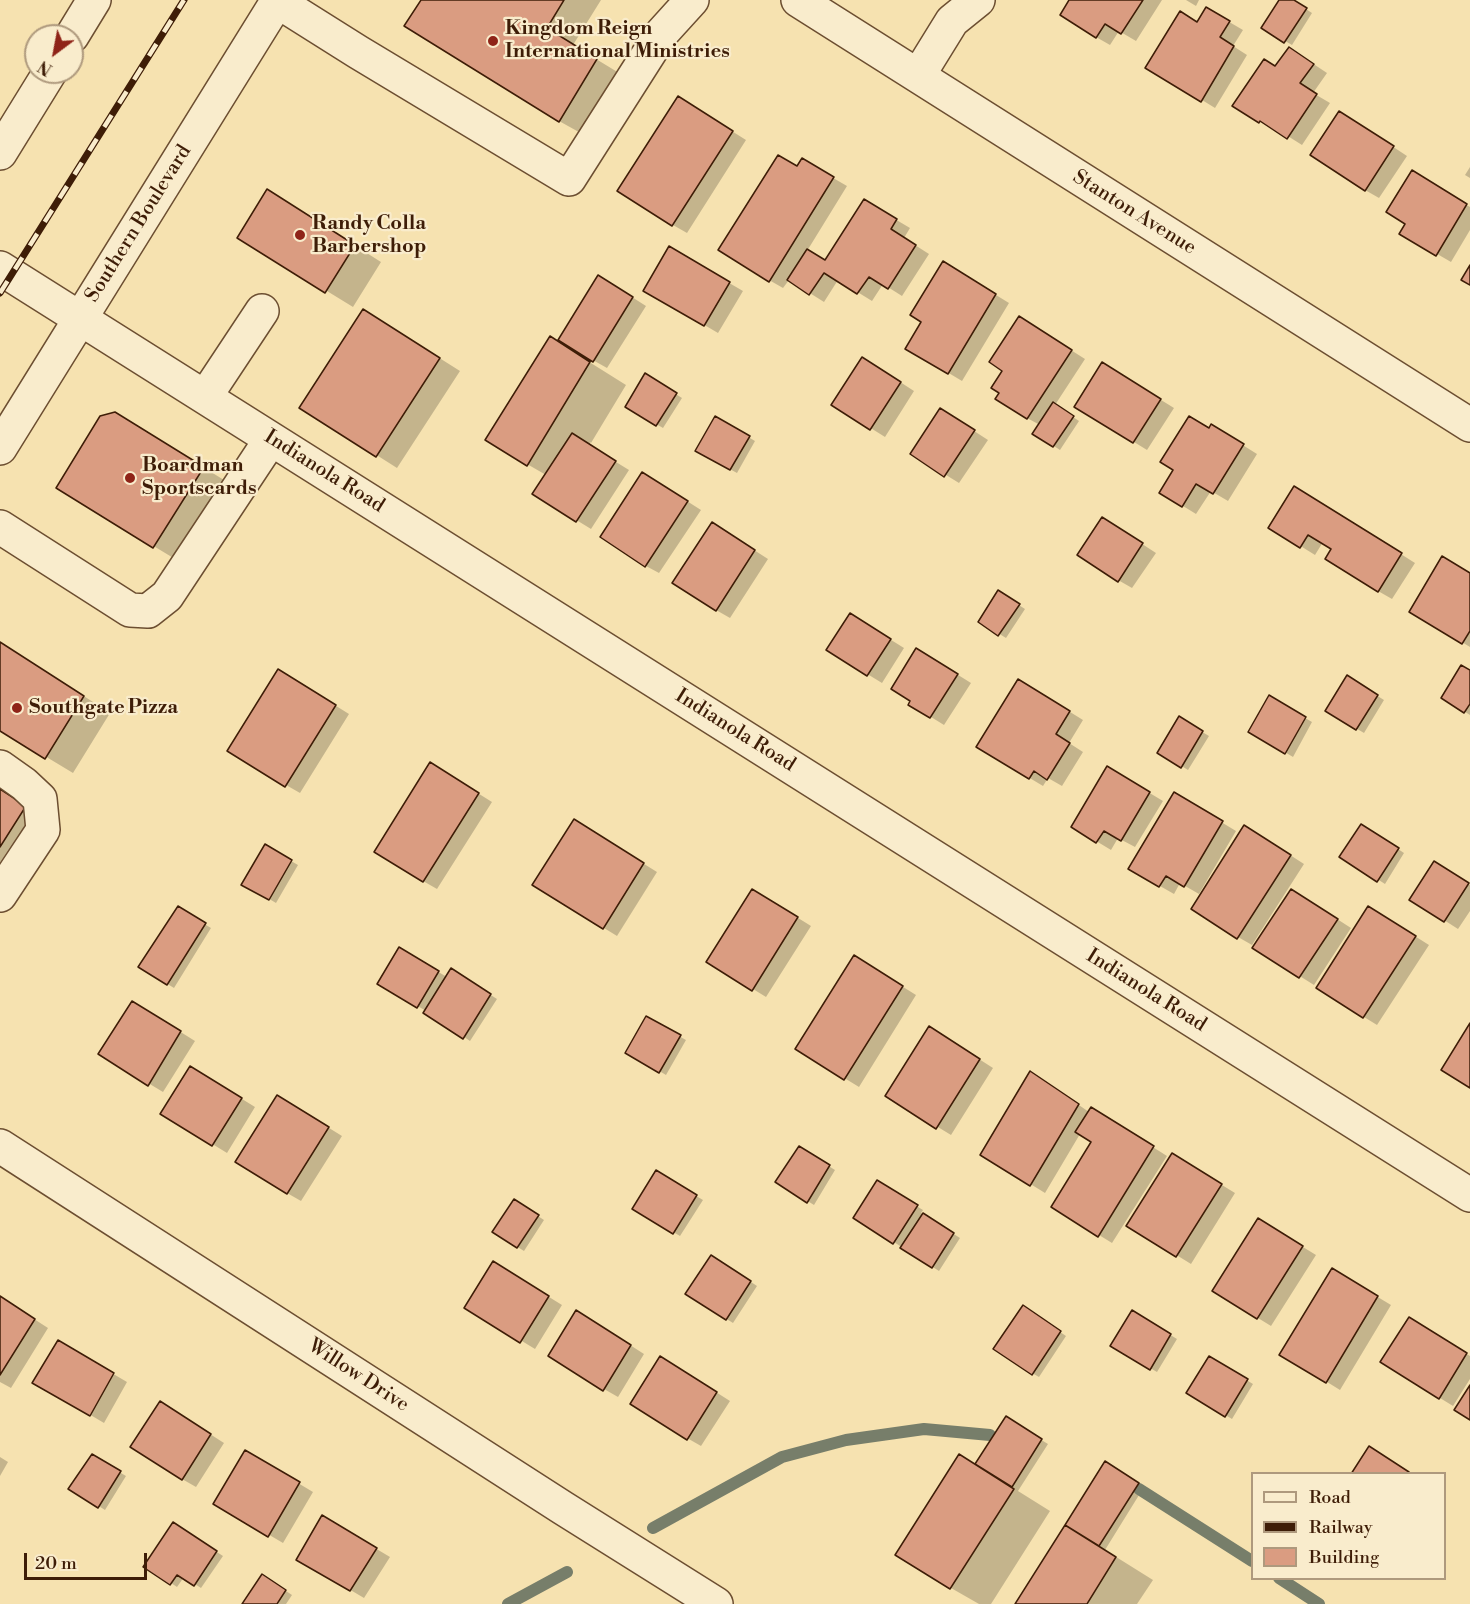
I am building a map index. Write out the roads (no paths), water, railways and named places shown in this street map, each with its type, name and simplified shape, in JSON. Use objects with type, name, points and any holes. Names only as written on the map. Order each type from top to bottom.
[{"type":"street","points":[[79,24],[94,0]]},
{"type":"street","points":[[278,1],[569,179],[662,33],[692,0]]},
{"type":"street","name":"Stanton Avenue","points":[[798,0],[1470,425]]},
{"type":"street","points":[[918,76],[952,21],[977,0]]},
{"type":"street","name":"Southern Boulevard","points":[[0,448],[278,1]]},
{"type":"street","points":[[0,153],[43,84]]},
{"type":"street","name":"Indianola Road","points":[[0,268],[1470,1195]]},
{"type":"street","points":[[205,397],[262,311]]},
{"type":"street","points":[[0,526],[130,610],[148,611],[167,596],[271,438]]},
{"type":"street","points":[[0,767],[24,784],[40,800],[43,830],[0,895]]},
{"type":"street","name":"Willow Drive","points":[[0,1146],[716,1604]]},
{"type":"waterway","points":[[653,1528],[782,1457],[846,1440],[924,1429],[990,1435]]},
{"type":"waterway","points":[[1139,1489],[1251,1560]]},
{"type":"waterway","points":[[508,1604],[567,1572]]},
{"type":"waterway","points":[[1282,1580],[1319,1604]]},
{"type":"railway","points":[[0,293],[184,0]]},
{"type":"place","name":"Kingdom Reign International Ministries","points":[[493,41]]},
{"type":"place","name":"Randy Colla Barbershop","points":[[300,235]]},
{"type":"place","name":"Boardman Sportscards","points":[[130,478]]},
{"type":"place","name":"Southgate Pizza","points":[[17,708]]}]
